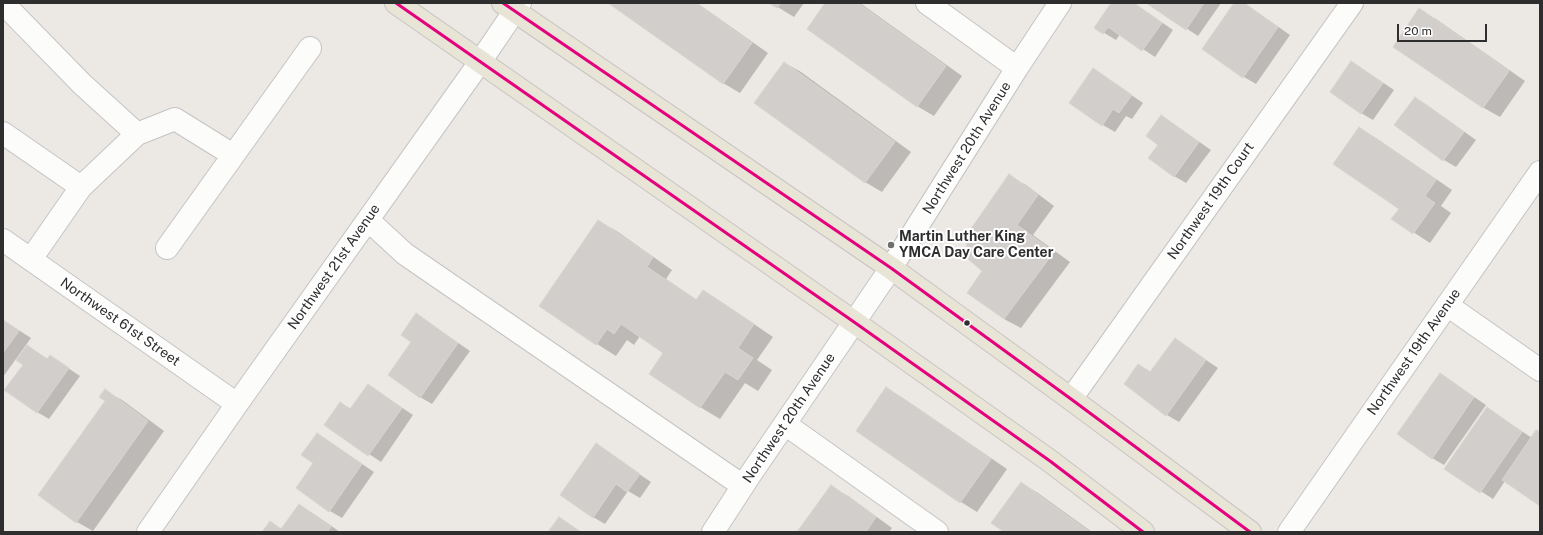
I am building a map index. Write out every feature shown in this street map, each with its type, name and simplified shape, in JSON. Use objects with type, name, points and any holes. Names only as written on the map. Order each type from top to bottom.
[{"type":"main road","points":[[396,3],[854,322],[1050,461],[1143,532]]},
{"type":"main road","points":[[513,6],[891,268],[1250,532]]},
{"type":"street","points":[[3,3],[82,84],[137,134]]},
{"type":"street","points":[[927,3],[1017,68]]},
{"type":"street","name":"Northwest 20th Avenue","points":[[713,532],[891,268],[1017,68],[1060,3]]},
{"type":"street","name":"Northwest 19th Court","points":[[1071,399],[1352,3]]},
{"type":"street","name":"Northwest 21st Avenue","points":[[148,532],[480,62],[513,6]]},
{"type":"street","points":[[167,248],[310,48]]},
{"type":"street","points":[[31,259],[81,187],[137,134],[175,119],[233,155]]},
{"type":"street","points":[[3,133],[81,187]]},
{"type":"street","name":"Northwest 19th Avenue","points":[[1289,532],[1540,172]]},
{"type":"street","points":[[368,220],[405,254],[743,486]]},
{"type":"street","name":"Northwest 61st Street","points":[[3,240],[237,404]]},
{"type":"street","points":[[1447,305],[1540,370]]},
{"type":"street","points":[[785,424],[937,532]]},
{"type":"building","points":[[608,3],[696,3],[752,43],[723,84]]},
{"type":"building","points":[[769,3],[781,3],[777,8]]},
{"type":"building","points":[[825,3],[858,3],[946,66],[917,107],[807,29]]},
{"type":"building","points":[[1111,3],[1134,3],[1162,23],[1142,51],[1108,27],[1103,34],[1094,28]]},
{"type":"building","points":[[1146,3],[1204,3],[1186,30]]},
{"type":"building","points":[[1234,3],[1244,3],[1278,27],[1243,78],[1202,49]]},
{"type":"building","points":[[1419,8],[1509,71],[1483,108],[1393,47]]},
{"type":"building","points":[[1351,61],[1383,83],[1361,114],[1330,92]]},
{"type":"building","points":[[784,62],[895,142],[865,183],[754,103]]},
{"type":"building","points":[[1093,68],[1132,95],[1119,113],[1113,109],[1102,126],[1069,103]]},
{"type":"building","points":[[1415,97],[1464,132],[1443,161],[1394,125]]},
{"type":"building","points":[[1161,115],[1199,142],[1174,177],[1148,158],[1158,145],[1146,136]]},
{"type":"building","points":[[1359,127],[1436,180],[1425,196],[1435,203],[1413,234],[1391,219],[1399,209],[1333,164]]},
{"type":"building","points":[[1009,174],[1038,195],[1017,225],[1054,252],[1004,319],[967,293],[982,271],[968,259],[966,236]]},
{"type":"building","points":[[598,220],[653,257],[647,267],[696,300],[703,290],[754,324],[738,348],[753,358],[738,380],[725,372],[700,408],[649,374],[663,353],[621,324],[614,334],[607,329],[596,345],[539,306]]},
{"type":"building","points":[[416,313],[458,343],[420,398],[388,375],[411,342],[401,335]]},
{"type":"building","points":[[3,320],[19,331],[3,353]]},
{"type":"building","points":[[1175,338],[1206,360],[1166,416],[1124,384],[1138,364],[1150,372]]},
{"type":"building","points":[[27,345],[47,359],[50,355],[69,368],[37,413],[4,390],[23,365],[16,360]]},
{"type":"building","points":[[1440,373],[1474,397],[1432,459],[1397,434]]},
{"type":"building","points":[[368,384],[402,408],[368,456],[324,425],[340,402],[350,409]]},
{"type":"building","points":[[886,387],[991,459],[960,503],[856,431]]},
{"type":"building","points":[[105,389],[148,421],[76,523],[38,495],[105,401],[99,397]]},
{"type":"building","points":[[1487,407],[1522,432],[1480,493],[1444,469]]},
{"type":"building","points":[[1536,430],[1540,432],[1540,506],[1502,480]]},
{"type":"building","points":[[317,433],[362,464],[329,512],[296,488],[313,463],[301,455]]},
{"type":"building","points":[[596,443],[640,474],[627,492],[616,484],[593,518],[560,495]]},
{"type":"building","points":[[1021,482],[1090,532],[1004,532],[991,523]]},
{"type":"building","points":[[831,485],[876,517],[866,532],[797,532]]},
{"type":"building","points":[[299,504],[331,527],[327,532],[262,532],[270,521],[281,529]]},
{"type":"building","points":[[559,517],[581,532],[548,532]]},
{"type":"transit line","points":[[396,3],[854,322],[1050,461],[1143,532]]},
{"type":"transit line","points":[[503,3],[891,268],[1250,532]]},
{"type":"place","name":"Martin Luther King YMCA Day Care Center","points":[[891,245]]}]
